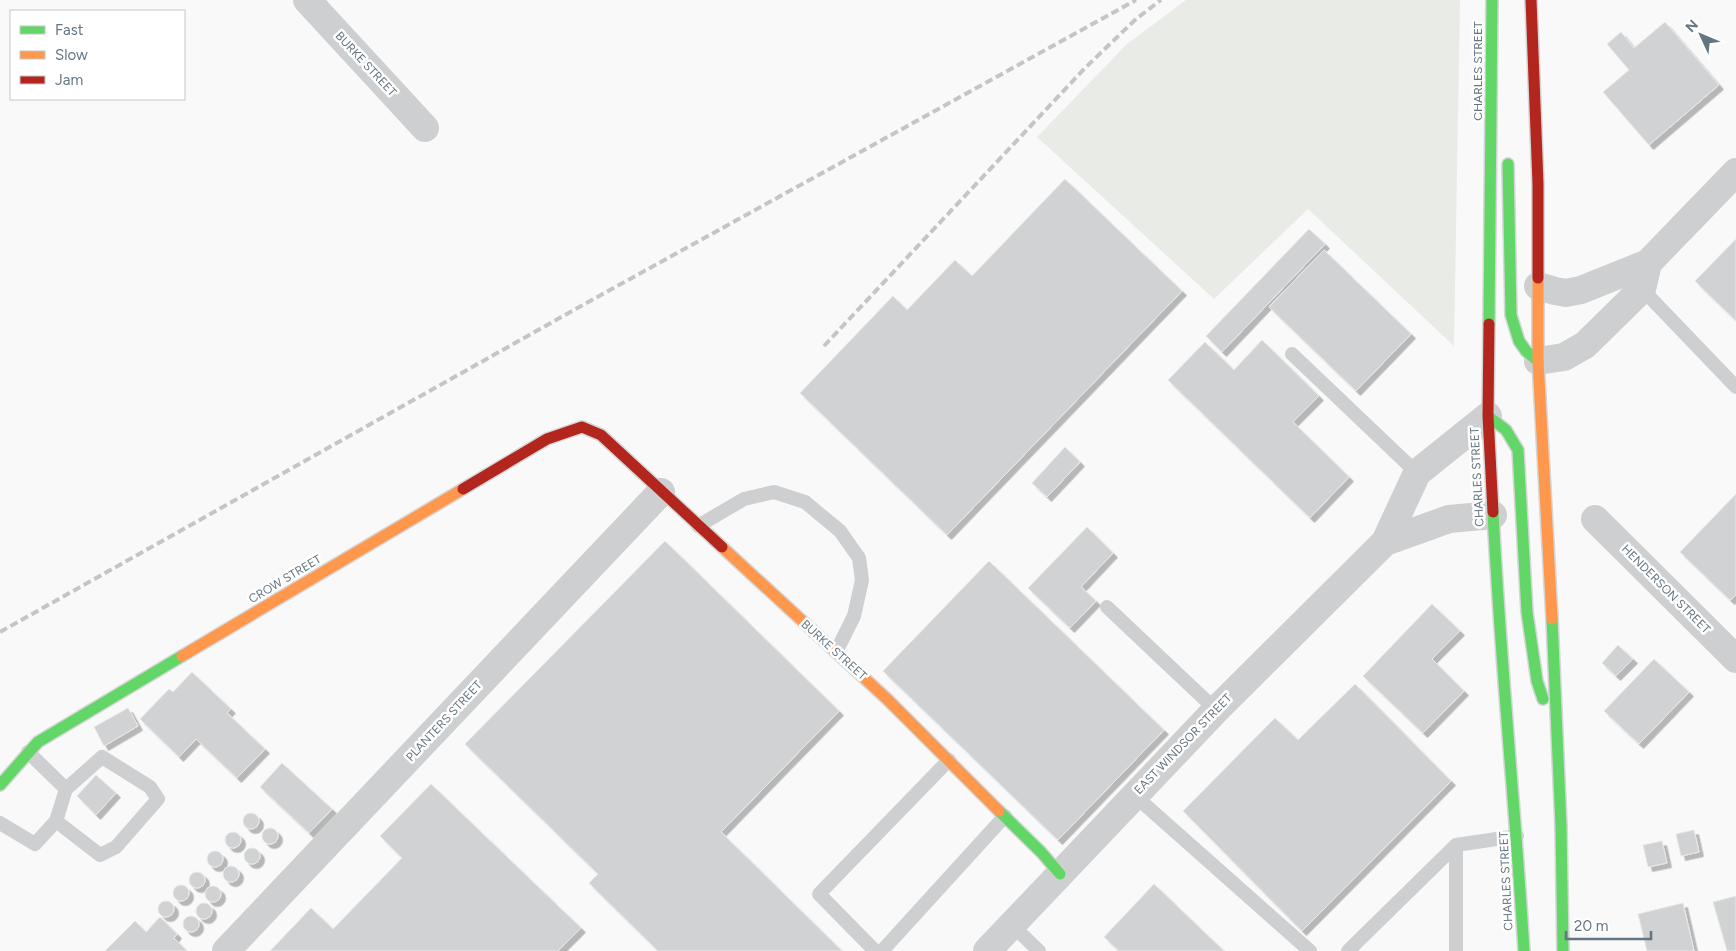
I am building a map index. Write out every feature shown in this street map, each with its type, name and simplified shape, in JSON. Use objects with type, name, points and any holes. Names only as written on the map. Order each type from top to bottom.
[{"type":"main road","name":"CHARLES STREET","points":[[1492,0],[1488,416],[1496,579],[1517,836],[1524,951]]},
{"type":"main road","points":[[1531,0],[1538,184],[1538,361],[1547,508],[1561,826],[1563,951]]},
{"type":"main road","points":[[1492,122],[1500,134]]},
{"type":"main road","points":[[1506,151],[1510,212],[1509,263],[1512,315],[1515,332],[1520,344],[1525,351],[1538,361]]},
{"type":"main road","points":[[1488,416],[1503,426],[1513,436],[1518,450],[1527,612],[1537,681],[1546,708],[1556,721]]},
{"type":"main road","name":"CROW STREET","points":[[0,784],[38,742],[547,439],[582,427],[600,435]]},
{"type":"main road","name":"BURKE STREET","points":[[600,435],[887,699],[1041,852],[1060,874]]},
{"type":"street","name":"BURKE STREET","points":[[306,0],[425,128]]},
{"type":"street","points":[[1538,286],[1566,293],[1581,290],[1648,263],[1736,172]]},
{"type":"street","points":[[1538,361],[1564,357],[1585,345],[1642,289],[1648,263]]},
{"type":"street","name":"EAST WINDSOR STREET","points":[[987,951],[1216,710],[1385,542],[1417,473],[1488,416]]},
{"type":"street","name":"PLANTERS STREET","points":[[226,951],[661,492]]},
{"type":"street","name":"EAST WINDSOR STREET","points":[[1385,542],[1449,519],[1493,515]]},
{"type":"street","name":"HENDERSON STREET","points":[[1595,519],[1736,659]]},
{"type":"lane","points":[[1642,289],[1736,387]]},
{"type":"lane","points":[[1292,354],[1417,473]]},
{"type":"lane","points":[[698,526],[744,499],[774,492],[805,502],[840,531],[859,558],[862,580],[854,616],[836,652]]},
{"type":"lane","points":[[1107,607],[1216,710]]},
{"type":"lane","points":[[28,752],[66,790]]},
{"type":"lane","points":[[0,823],[35,844],[56,821],[66,790],[102,757],[150,787],[158,799],[116,848],[100,855],[56,821]]},
{"type":"lane","points":[[875,951],[819,894],[948,760]]},
{"type":"lane","points":[[1134,795],[1310,951]]},
{"type":"lane","points":[[882,951],[1005,816]]},
{"type":"lane","points":[[1348,951],[1456,845],[1517,836]]},
{"type":"lane","points":[[1456,845],[1456,951]]},
{"type":"lane","points":[[1012,925],[1039,951]]},
{"type":"shaded area","points":[[1186,0],[1460,0],[1454,346],[1308,209],[1214,299],[1037,137],[1127,44]]},
{"type":"building","points":[[1665,22],[1719,85],[1649,145],[1603,92],[1629,70],[1607,44],[1621,32],[1634,48]]},
{"type":"building","points":[[1065,179],[1182,291],[947,535],[800,393],[893,296],[907,310],[955,260],[972,276]]},
{"type":"building","points":[[1309,229],[1325,244],[1222,352],[1206,336]]},
{"type":"building","points":[[1736,239],[1736,321],[1695,281]]},
{"type":"building","points":[[1324,250],[1411,334],[1356,391],[1269,307]]},
{"type":"building","points":[[1262,340],[1319,396],[1293,422],[1349,477],[1310,518],[1168,380],[1205,342],[1234,370]]},
{"type":"building","points":[[1065,447],[1080,462],[1047,497],[1032,483]]},
{"type":"building","points":[[1736,494],[1736,595],[1730,600],[1680,552]]},
{"type":"building","points":[[1087,527],[1113,553],[1081,587],[1096,601],[1070,628],[1028,588]]},
{"type":"building","points":[[665,541],[839,711],[721,832],[842,951],[658,951],[589,883],[598,874],[465,744]]},
{"type":"building","points":[[989,561],[1164,730],[1058,840],[883,671]]},
{"type":"building","points":[[1432,604],[1460,631],[1432,659],[1464,691],[1423,733],[1363,676]]},
{"type":"building","points":[[1618,645],[1633,659],[1616,676],[1602,663]]},
{"type":"building","points":[[1654,659],[1689,692],[1639,744],[1604,711]]},
{"type":"building","points":[[192,672],[231,709],[227,713],[265,749],[237,778],[196,739],[179,757],[140,719],[169,689],[173,692]]},
{"type":"building","points":[[1355,684],[1451,781],[1302,931],[1183,811],[1275,718],[1298,740]]},
{"type":"building","points":[[128,708],[138,726],[104,746],[94,727]]},
{"type":"building","points":[[282,763],[332,809],[309,833],[260,787]]},
{"type":"building","points":[[96,775],[116,793],[96,815],[77,796]]},
{"type":"building","points":[[431,784],[581,928],[558,951],[270,951],[311,908],[333,929],[402,858],[380,836]]},
{"type":"building","points":[[251,813],[257,815],[259,821],[257,827],[251,829],[245,827],[243,821],[245,815]]},
{"type":"building","points":[[270,828],[276,830],[278,836],[276,842],[270,844],[264,842],[262,836],[264,830]]},
{"type":"building","points":[[1694,830],[1699,852],[1681,856],[1676,834]]},
{"type":"building","points":[[233,832],[239,834],[241,840],[239,846],[233,848],[227,846],[225,840],[227,834]]},
{"type":"building","points":[[1662,841],[1667,863],[1648,867],[1643,845]]},
{"type":"building","points":[[252,848],[258,850],[260,856],[258,862],[252,864],[246,862],[244,856],[246,850]]},
{"type":"building","points":[[215,851],[221,853],[223,859],[221,865],[215,867],[209,865],[207,859],[209,853]]},
{"type":"building","points":[[231,866],[237,868],[239,874],[237,880],[231,882],[225,880],[223,874],[225,868]]},
{"type":"building","points":[[197,872],[203,874],[205,880],[203,886],[197,888],[191,886],[189,880],[191,874]]},
{"type":"building","points":[[1154,884],[1224,951],[1119,951],[1104,937]]},
{"type":"building","points":[[181,885],[187,887],[189,893],[187,899],[181,901],[175,899],[173,893],[175,887]]},
{"type":"building","points":[[213,886],[219,888],[221,894],[219,900],[213,902],[207,900],[205,894],[207,888]]},
{"type":"building","points":[[1736,896],[1736,951],[1727,951],[1713,902]]},
{"type":"building","points":[[166,901],[172,903],[174,909],[172,915],[166,917],[160,915],[158,909],[160,903]]},
{"type":"building","points":[[204,903],[210,905],[212,911],[210,917],[204,919],[198,917],[196,911],[198,905]]},
{"type":"building","points":[[1683,903],[1694,951],[1647,951],[1638,914]]},
{"type":"building","points":[[191,916],[197,918],[199,924],[197,930],[191,932],[185,930],[183,924],[185,918]]},
{"type":"building","points":[[160,917],[177,934],[174,938],[187,951],[105,951],[135,921],[146,932]]},
{"type":"railway","points":[[0,632],[581,306],[1136,0]]},
{"type":"railway","points":[[824,346],[1085,68],[1136,19],[1161,0]]},
{"type":"traffic: fast","points":[[1489,324],[1492,0]]},
{"type":"traffic: fast","points":[[1508,164],[1511,315],[1519,341],[1526,351],[1538,361]]},
{"type":"traffic: fast","points":[[1488,416],[1506,430],[1518,450],[1527,612],[1537,681],[1543,699]]},
{"type":"traffic: fast","points":[[1493,512],[1524,951]]},
{"type":"traffic: fast","points":[[1552,619],[1561,826],[1563,951]]},
{"type":"traffic: fast","points":[[0,785],[38,742],[182,656]]},
{"type":"traffic: fast","points":[[999,811],[1041,852],[1060,874]]},
{"type":"traffic: slow","points":[[1538,278],[1538,361],[1552,619]]},
{"type":"traffic: slow","points":[[182,656],[463,489]]},
{"type":"traffic: slow","points":[[722,547],[887,699],[999,811]]},
{"type":"traffic: jam","points":[[1531,0],[1538,184],[1538,278]]},
{"type":"traffic: jam","points":[[1489,324],[1488,416],[1493,512]]},
{"type":"traffic: jam","points":[[463,489],[547,439],[582,427],[601,435],[722,547]]}]
